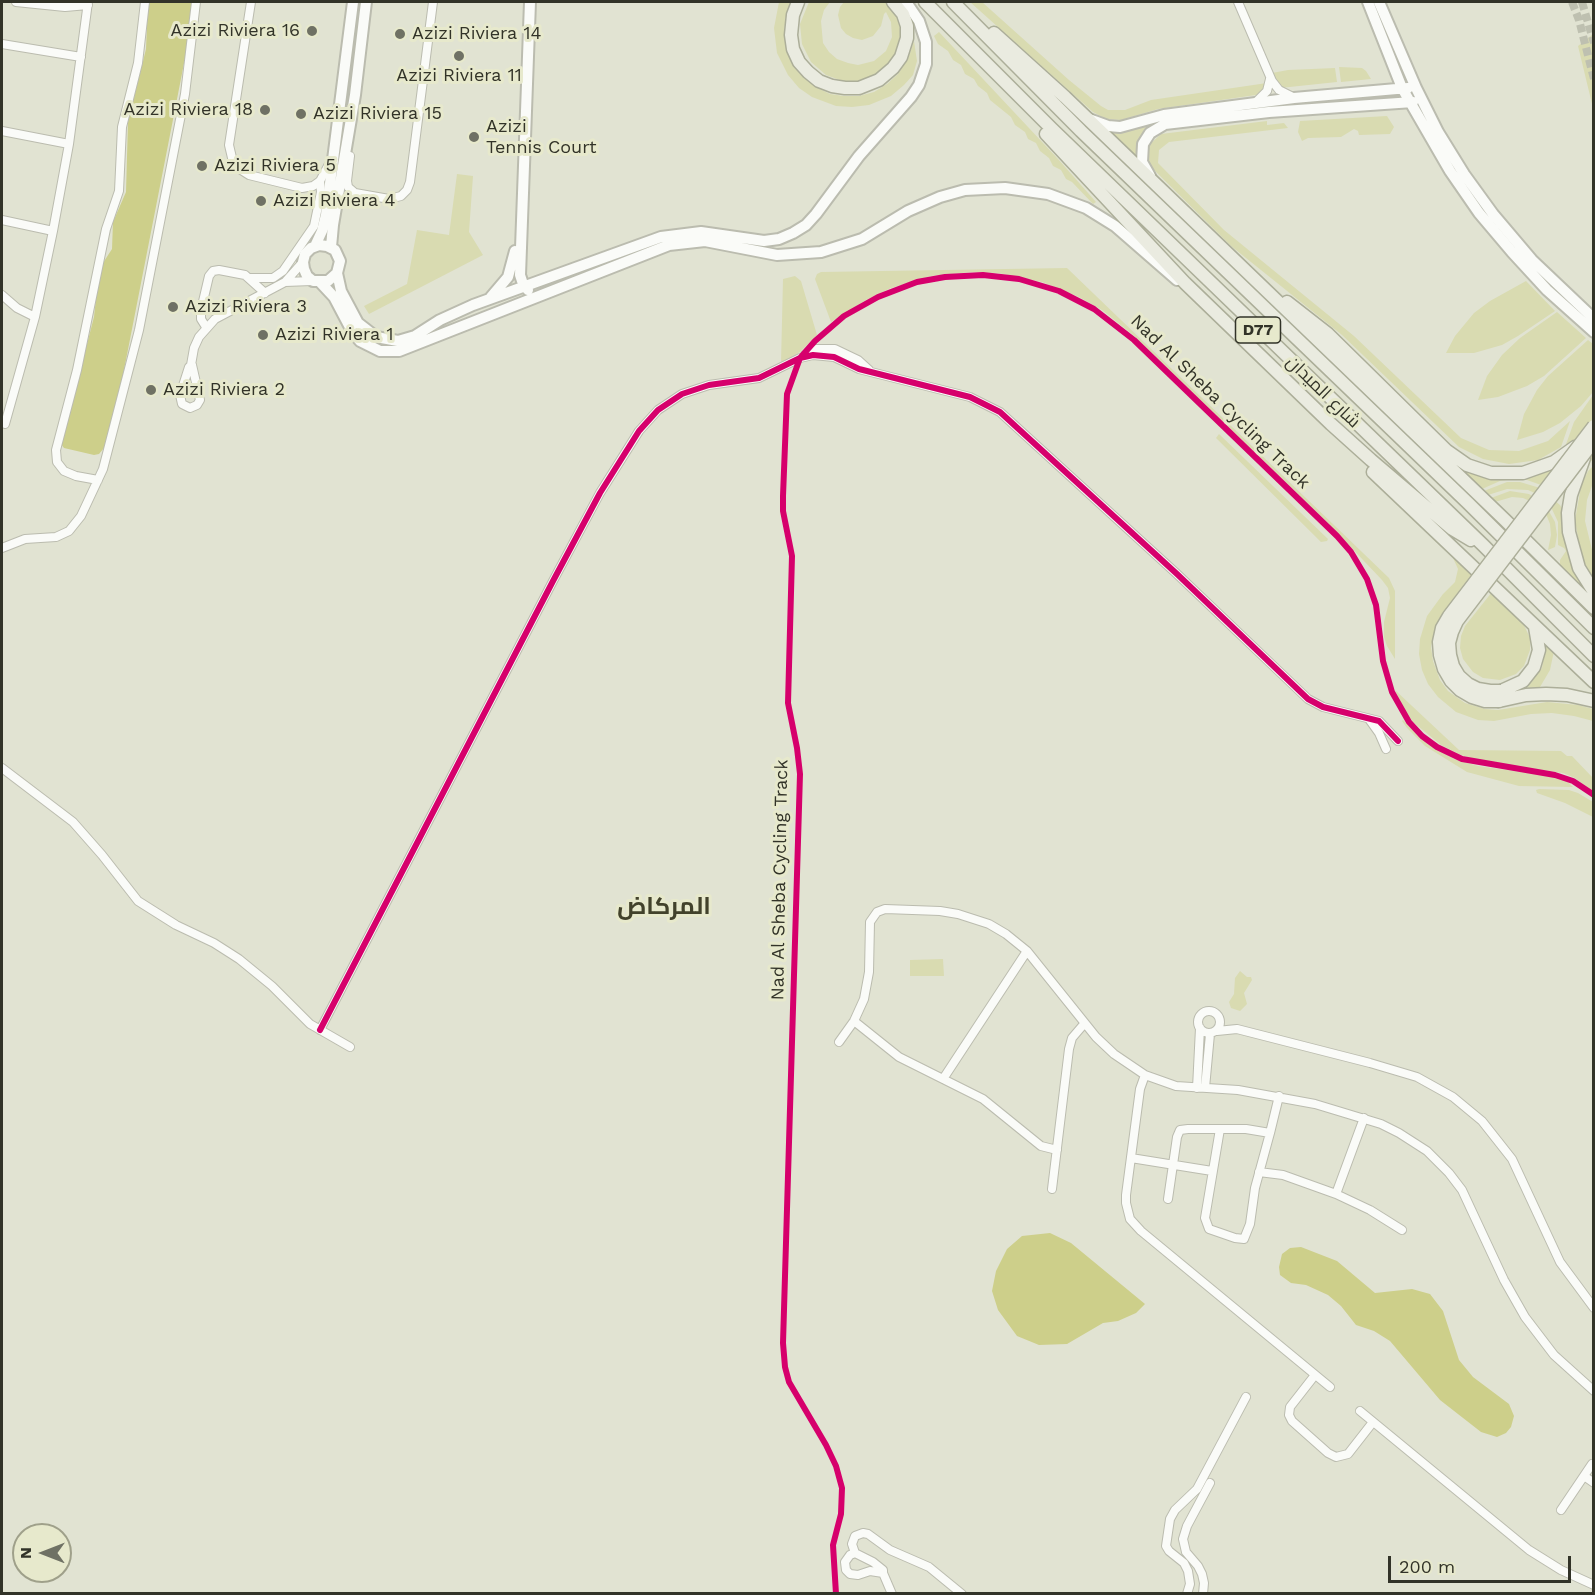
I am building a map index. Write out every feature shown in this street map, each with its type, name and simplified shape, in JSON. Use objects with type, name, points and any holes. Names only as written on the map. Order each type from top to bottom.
[{"type":"main road","points":[[798,2],[790,35],[796,55],[808,72],[819,81],[839,88],[859,88],[879,80],[897,63],[904,51],[907,38],[905,20],[893,2]]},
{"type":"main road","name":"شارع الميدان","points":[[925,2],[1178,252],[1483,545],[1593,656]]},
{"type":"main road","name":"شارع الميدان","points":[[953,2],[1081,131],[1476,511],[1593,628]]},
{"type":"main road","points":[[960,2],[1086,118],[1593,608]]},
{"type":"main road","points":[[996,73],[1025,112],[1185,283],[1371,460],[1451,528],[1483,545]]},
{"type":"main road","points":[[1247,274],[1328,334],[1447,451],[1475,469],[1499,474],[1523,474],[1539,469],[1588,443]]},
{"type":"main road","points":[[1331,424],[1342,443],[1593,682]]},
{"type":"main road","points":[[1593,426],[1574,484],[1569,504],[1568,523],[1575,559],[1593,592]]},
{"type":"main road","points":[[1588,443],[1460,617],[1449,643],[1453,666],[1459,676],[1478,689],[1500,696],[1567,695],[1593,701]]},
{"type":"main road","points":[[1500,696],[1523,681],[1534,667],[1539,650],[1535,626]]},
{"type":"street","points":[[2,432],[5,429],[3,422],[34,317],[53,231],[69,144],[88,3],[65,7],[16,2]]},
{"type":"street","points":[[98,480],[64,471],[57,462],[56,450],[75,378],[106,229],[119,191],[122,134],[138,63],[145,2]]},
{"type":"street","points":[[2,548],[25,539],[39,536],[56,537],[69,531],[81,516],[107,457],[139,330],[185,94],[196,2]]},
{"type":"street","points":[[251,2],[229,145],[231,158],[238,168],[249,175],[302,188],[313,186],[327,171],[337,136]]},
{"type":"street","points":[[315,246],[324,223],[353,2]]},
{"type":"street","points":[[331,248],[366,2]]},
{"type":"street","points":[[349,134],[347,181],[350,189],[358,195],[389,199],[397,198],[404,193],[410,182],[433,2]]},
{"type":"street","points":[[466,324],[484,310],[515,297],[521,288],[530,2]]},
{"type":"street","points":[[191,365],[200,400],[195,407],[189,408],[182,405],[180,396],[196,342],[206,327],[221,315],[285,282],[303,262],[308,250],[315,246],[323,245],[331,248],[339,257],[338,273],[343,296],[358,323],[371,335],[398,341],[410,338],[451,315],[489,299],[671,234],[711,232],[764,241],[786,236],[806,225],[816,214],[859,156],[910,97],[922,78],[927,56],[926,42],[919,21],[906,2]]},
{"type":"street","points":[[1238,2],[1270,77],[1279,90],[1294,98]]},
{"type":"street","points":[[1244,2],[1255,41]]},
{"type":"street","points":[[1368,2],[1402,88],[1450,171],[1490,226],[1547,290],[1593,332]]},
{"type":"street","points":[[1379,2],[1422,101],[1455,160],[1493,214],[1537,266],[1593,319]]},
{"type":"street","points":[[2,45],[81,57]]},
{"type":"street","points":[[1255,103],[1267,91],[1270,77]]},
{"type":"street","points":[[1086,118],[1108,126],[1120,127],[1164,115],[1255,103],[1416,88]]},
{"type":"street","points":[[1169,199],[1146,170],[1142,158],[1144,140],[1161,125],[1269,112],[1422,101]]},
{"type":"street","points":[[2,132],[69,144]]},
{"type":"street","points":[[206,327],[201,319],[201,310],[211,273],[219,270],[250,278],[273,278],[283,272],[314,226],[321,192],[320,181]]},
{"type":"street","points":[[303,262],[305,273],[334,297],[357,337],[364,344],[380,351],[393,352],[405,350],[651,250],[678,243],[714,242],[788,255],[831,250],[862,239],[928,201],[965,190],[998,188],[1027,189],[1086,208],[1115,226],[1170,275],[1185,283]]},
{"type":"street","points":[[2,220],[53,231]]},
{"type":"street","points":[[489,299],[502,286],[510,272],[522,225]]},
{"type":"street","points":[[285,282],[328,281],[338,273]]},
{"type":"street","points":[[250,278],[265,293]]},
{"type":"street","points":[[521,288],[541,296]]},
{"type":"street","points":[[2,295],[17,308],[34,317]]},
{"type":"street","points":[[320,1030],[552,581],[600,493],[639,431],[658,410],[682,394],[709,385],[759,378],[800,358],[827,355],[859,369],[957,393],[981,401],[1000,412],[1177,574],[1308,699],[1323,707],[1382,723],[1398,741]]},
{"type":"street","points":[[1369,719],[1386,749]]},
{"type":"street","points":[[2,768],[72,822],[102,855],[138,901],[238,959],[273,986],[305,1020],[350,1047]]},
{"type":"street","points":[[839,1042],[854,1021],[864,999],[868,981],[870,922],[872,916],[879,910],[930,910],[969,917],[998,929],[1028,951],[1084,1024],[1114,1054],[1145,1075],[1176,1086],[1238,1090],[1280,1096],[1364,1118],[1390,1128],[1435,1158],[1449,1173],[1467,1199],[1504,1280],[1525,1317],[1554,1355],[1593,1391]]},
{"type":"street","points":[[943,1079],[1028,951]]},
{"type":"street","points":[[1201,1088],[1202,1064],[1198,1020],[1203,1012],[1213,1011],[1237,1029],[1412,1075],[1453,1097],[1482,1121],[1512,1159],[1560,1262],[1593,1308]]},
{"type":"street","points":[[1202,1064],[1214,1032],[1221,1023],[1219,1017]]},
{"type":"street","points":[[854,1021],[898,1057],[991,1104],[1041,1146],[1057,1150]]},
{"type":"street","points":[[1052,1189],[1069,1049],[1072,1038],[1084,1024]]},
{"type":"street","points":[[1200,1028],[1204,1032],[1237,1029]]},
{"type":"street","points":[[1145,1075],[1140,1089],[1126,1203],[1127,1211],[1135,1226],[1330,1387]]},
{"type":"street","points":[[1220,1129],[1205,1218],[1209,1229],[1244,1239],[1250,1224],[1259,1172],[1280,1096]]},
{"type":"street","points":[[1336,1194],[1364,1118]]},
{"type":"street","points":[[1168,1199],[1180,1130],[1188,1128],[1246,1129],[1270,1133]]},
{"type":"street","points":[[1131,1158],[1212,1171]]},
{"type":"street","points":[[1259,1172],[1283,1175],[1336,1194],[1370,1210],[1402,1230]]},
{"type":"street","points":[[1315,1375],[1290,1407],[1289,1415],[1292,1421],[1328,1453],[1339,1457],[1348,1454],[1373,1422]]},
{"type":"street","points":[[1187,1593],[1190,1580],[1187,1567],[1166,1546],[1171,1516],[1177,1507],[1191,1497],[1197,1489],[1246,1398]]},
{"type":"street","points":[[1360,1411],[1534,1554],[1593,1585]]},
{"type":"street","points":[[1561,1510],[1592,1464]]},
{"type":"street","points":[[1584,1476],[1593,1483]]},
{"type":"street","points":[[1203,1593],[1202,1574],[1186,1552],[1183,1539],[1187,1526],[1210,1483]]},
{"type":"street","points":[[892,1593],[883,1570],[855,1553],[852,1545],[855,1536],[868,1534],[890,1550],[929,1567],[962,1593]]},
{"type":"street","points":[[855,1553],[850,1555],[845,1562],[845,1567],[850,1574],[858,1575],[870,1571],[883,1573]]},
{"type":"shaded area","points":[[148,2],[192,2],[187,48],[123,375],[104,448],[99,454],[94,455],[64,448],[61,444],[94,317],[99,269],[112,249],[113,222],[126,192],[128,122],[146,49]]},
{"type":"shaded area","points":[[779,2],[791,2],[784,31],[791,60],[799,73],[816,87],[830,94],[844,96],[859,96],[874,92],[898,74],[908,59],[914,41],[917,61],[913,75],[891,96],[869,105],[836,106],[812,97],[799,88],[788,75],[777,53],[774,28]]},
{"type":"shaded area","points":[[809,2],[830,2],[824,10],[821,21],[823,43],[837,59],[858,65],[874,61],[886,51],[892,37],[891,22],[886,12],[881,26],[873,36],[862,40],[853,38],[841,28],[838,15],[840,7],[844,2],[889,2],[899,13],[903,33],[895,57],[882,72],[865,81],[845,82],[826,75],[811,62],[802,44],[800,24]]},
{"type":"shaded area","points":[[970,2],[982,2],[1069,80],[1108,110],[1125,110],[1151,100],[1267,83],[1263,94],[1158,109],[1121,120],[1106,119],[1093,112]]},
{"type":"shaded area","points":[[939,32],[1096,202],[1093,204],[1072,182],[1066,179],[1061,170],[1053,166],[1049,158],[1040,151],[1036,143],[1028,139],[1025,132],[1015,125],[1011,117],[990,100],[987,93],[978,86],[974,79],[965,74],[961,65],[938,44],[934,36]]},
{"type":"shaded area","points":[[1593,34],[1593,108],[1578,46]]},
{"type":"shaded area","points":[[1339,67],[1362,68],[1371,79],[1341,82]]},
{"type":"shaded area","points":[[1335,68],[1337,82],[1280,88],[1272,73],[1288,70]]},
{"type":"shaded area","points":[[1387,116],[1394,127],[1390,134],[1359,135],[1354,129],[1341,137],[1308,138],[1302,141],[1298,132],[1300,121]]},
{"type":"shaded area","points":[[1267,121],[1267,125],[1284,123],[1288,128],[1169,142],[1159,150],[1158,163],[1224,230],[1354,336],[1461,438],[1489,450],[1519,451],[1548,441],[1570,421],[1561,447],[1538,460],[1509,464],[1483,459],[1459,447],[1342,335],[1231,246],[1152,168],[1149,162],[1150,144],[1161,134]]},
{"type":"shaded area","points":[[1153,123],[1144,130],[1138,141],[1137,160],[1103,130]]},
{"type":"shaded area","points":[[457,174],[473,176],[469,232],[483,255],[369,314],[364,306],[407,284],[417,230],[449,235]]},
{"type":"shaded area","points":[[1067,268],[1389,578],[1395,591],[1395,659],[1384,637],[1384,622],[1390,598],[1388,588],[1382,580],[1327,522],[1133,335],[1102,310],[1079,297],[1042,282],[998,273],[972,272],[931,276],[891,288],[866,300],[831,322],[815,279],[821,272]]},
{"type":"shaded area","points":[[795,276],[801,281],[817,335],[800,352],[781,363],[783,279]]},
{"type":"shaded area","points":[[1526,281],[1555,311],[1502,345],[1474,353],[1446,353],[1455,336],[1474,313],[1490,301]]},
{"type":"shaded area","points":[[1557,312],[1586,338],[1544,376],[1527,386],[1498,397],[1478,400],[1487,376],[1502,355],[1520,338]]},
{"type":"shaded area","points":[[1588,340],[1593,344],[1593,392],[1581,406],[1560,423],[1543,432],[1517,440],[1524,414],[1537,390],[1548,376]]},
{"type":"shaded area","points":[[1593,395],[1593,460],[1586,464],[1565,447],[1574,422]]},
{"type":"shaded area","points":[[1219,434],[1328,539],[1327,541],[1321,542],[1216,438]]},
{"type":"shaded area","points":[[1455,464],[1464,468],[1553,469],[1541,485],[1527,480],[1513,479],[1500,481],[1482,489]]},
{"type":"shaded area","points":[[1593,466],[1593,483],[1587,500],[1585,521],[1593,554],[1593,580],[1581,555],[1575,520],[1581,486]]},
{"type":"shaded area","points":[[1507,482],[1520,482],[1540,488],[1560,505],[1564,512],[1565,540],[1569,558],[1585,591],[1560,565],[1560,560],[1566,551],[1558,545],[1558,522],[1551,507],[1539,495],[1528,490],[1507,489],[1488,495],[1484,491]]},
{"type":"shaded area","points":[[1510,491],[1529,494],[1546,506],[1555,522],[1557,535],[1555,547],[1548,550],[1551,535],[1550,524],[1546,514],[1534,503],[1523,498],[1512,497],[1495,502],[1491,498]]},
{"type":"shaded area","points":[[1411,513],[1474,571],[1442,614],[1434,633],[1431,647],[1433,661],[1440,680],[1448,691],[1465,703],[1485,709],[1498,710],[1547,702],[1578,705],[1593,709],[1593,721],[1552,713],[1531,714],[1494,721],[1478,720],[1456,712],[1438,697],[1428,684],[1422,670],[1419,654],[1420,639],[1427,616],[1455,582],[1458,569],[1453,558],[1409,516]]},
{"type":"shaded area","points":[[1492,592],[1523,623],[1530,638],[1530,650],[1524,666],[1516,674],[1500,680],[1483,678],[1473,672],[1463,659],[1460,648],[1465,626]]},
{"type":"shaded area","points":[[1546,643],[1554,651],[1550,670],[1540,687],[1527,688],[1542,668]]},
{"type":"shaded area","points":[[1395,690],[1459,750],[1561,751],[1567,756],[1572,756],[1593,778],[1593,792],[1575,778],[1563,773],[1482,761],[1461,755],[1441,745],[1413,722]]},
{"type":"shaded area","points":[[1403,720],[1426,742],[1454,759],[1478,766],[1556,777],[1567,781],[1573,787],[1519,786],[1467,772],[1425,746],[1407,728]]},
{"type":"shaded area","points":[[1536,790],[1569,790],[1578,793],[1593,802],[1593,817],[1565,803],[1537,793]]},
{"type":"shaded area","points":[[943,959],[944,976],[910,976],[910,960]]},
{"type":"shaded area","points":[[1240,971],[1252,980],[1244,993],[1247,1004],[1240,1011],[1231,1008],[1229,1002],[1234,994],[1235,978]]},
{"type":"shaded area","points":[[1050,1233],[1071,1243],[1145,1304],[1136,1313],[1118,1321],[1103,1323],[1067,1344],[1039,1345],[1017,1336],[998,1310],[992,1291],[996,1271],[1007,1249],[1022,1236]]},
{"type":"shaded area","points":[[1301,1247],[1337,1261],[1375,1293],[1412,1289],[1430,1294],[1443,1311],[1459,1360],[1473,1377],[1509,1404],[1514,1416],[1511,1427],[1506,1433],[1497,1437],[1481,1432],[1440,1400],[1390,1341],[1374,1331],[1356,1325],[1341,1306],[1328,1295],[1306,1285],[1291,1283],[1280,1275],[1282,1254],[1290,1248]]},
{"type":"tunnel","points":[[1572,2],[1594,79]]},
{"type":"tunnel","points":[[1582,2],[1594,43]]},
{"type":"cycle path","name":"Nad Al Sheba Cycling Track","points":[[836,1594],[833,1545],[841,1514],[842,1488],[836,1466],[826,1445],[789,1382],[783,1343],[800,774],[788,703],[792,556],[783,511],[783,496],[787,394],[800,358],[815,341],[844,316],[878,297],[917,282],[945,277],[983,275],[1019,279],[1059,291],[1094,309],[1134,340],[1351,552],[1367,579],[1376,605],[1383,661],[1392,692],[1409,722],[1422,736],[1437,747],[1462,759],[1555,775],[1573,781],[1594,795]]},
{"type":"cycle path","points":[[320,1030],[553,581],[600,493],[639,431],[658,410],[682,394],[709,385],[759,378],[800,358],[813,355],[834,357],[859,369],[970,397],[1000,412],[1177,574],[1308,699],[1323,707],[1379,721],[1398,741]]},
{"type":"place","name":"Azizi Riviera 16","points":[[312,31]]},
{"type":"place","name":"Azizi Riviera 14","points":[[400,34]]},
{"type":"place","name":"Azizi Riviera 11","points":[[459,56]]},
{"type":"place","name":"Azizi Riviera 18","points":[[265,110]]},
{"type":"place","name":"Azizi Riviera 15","points":[[301,114]]},
{"type":"place","name":"Azizi Tennis Court","points":[[474,137]]},
{"type":"place","name":"Azizi Riviera 5","points":[[202,166]]},
{"type":"place","name":"Azizi Riviera 4","points":[[261,201]]},
{"type":"place","name":"Azizi Riviera 3","points":[[173,307]]},
{"type":"place","name":"Azizi Riviera 1","points":[[263,335]]},
{"type":"place","name":"Azizi Riviera 2","points":[[151,390]]},
{"type":"district","name":"المركاض","points":[[664,907]]}]
